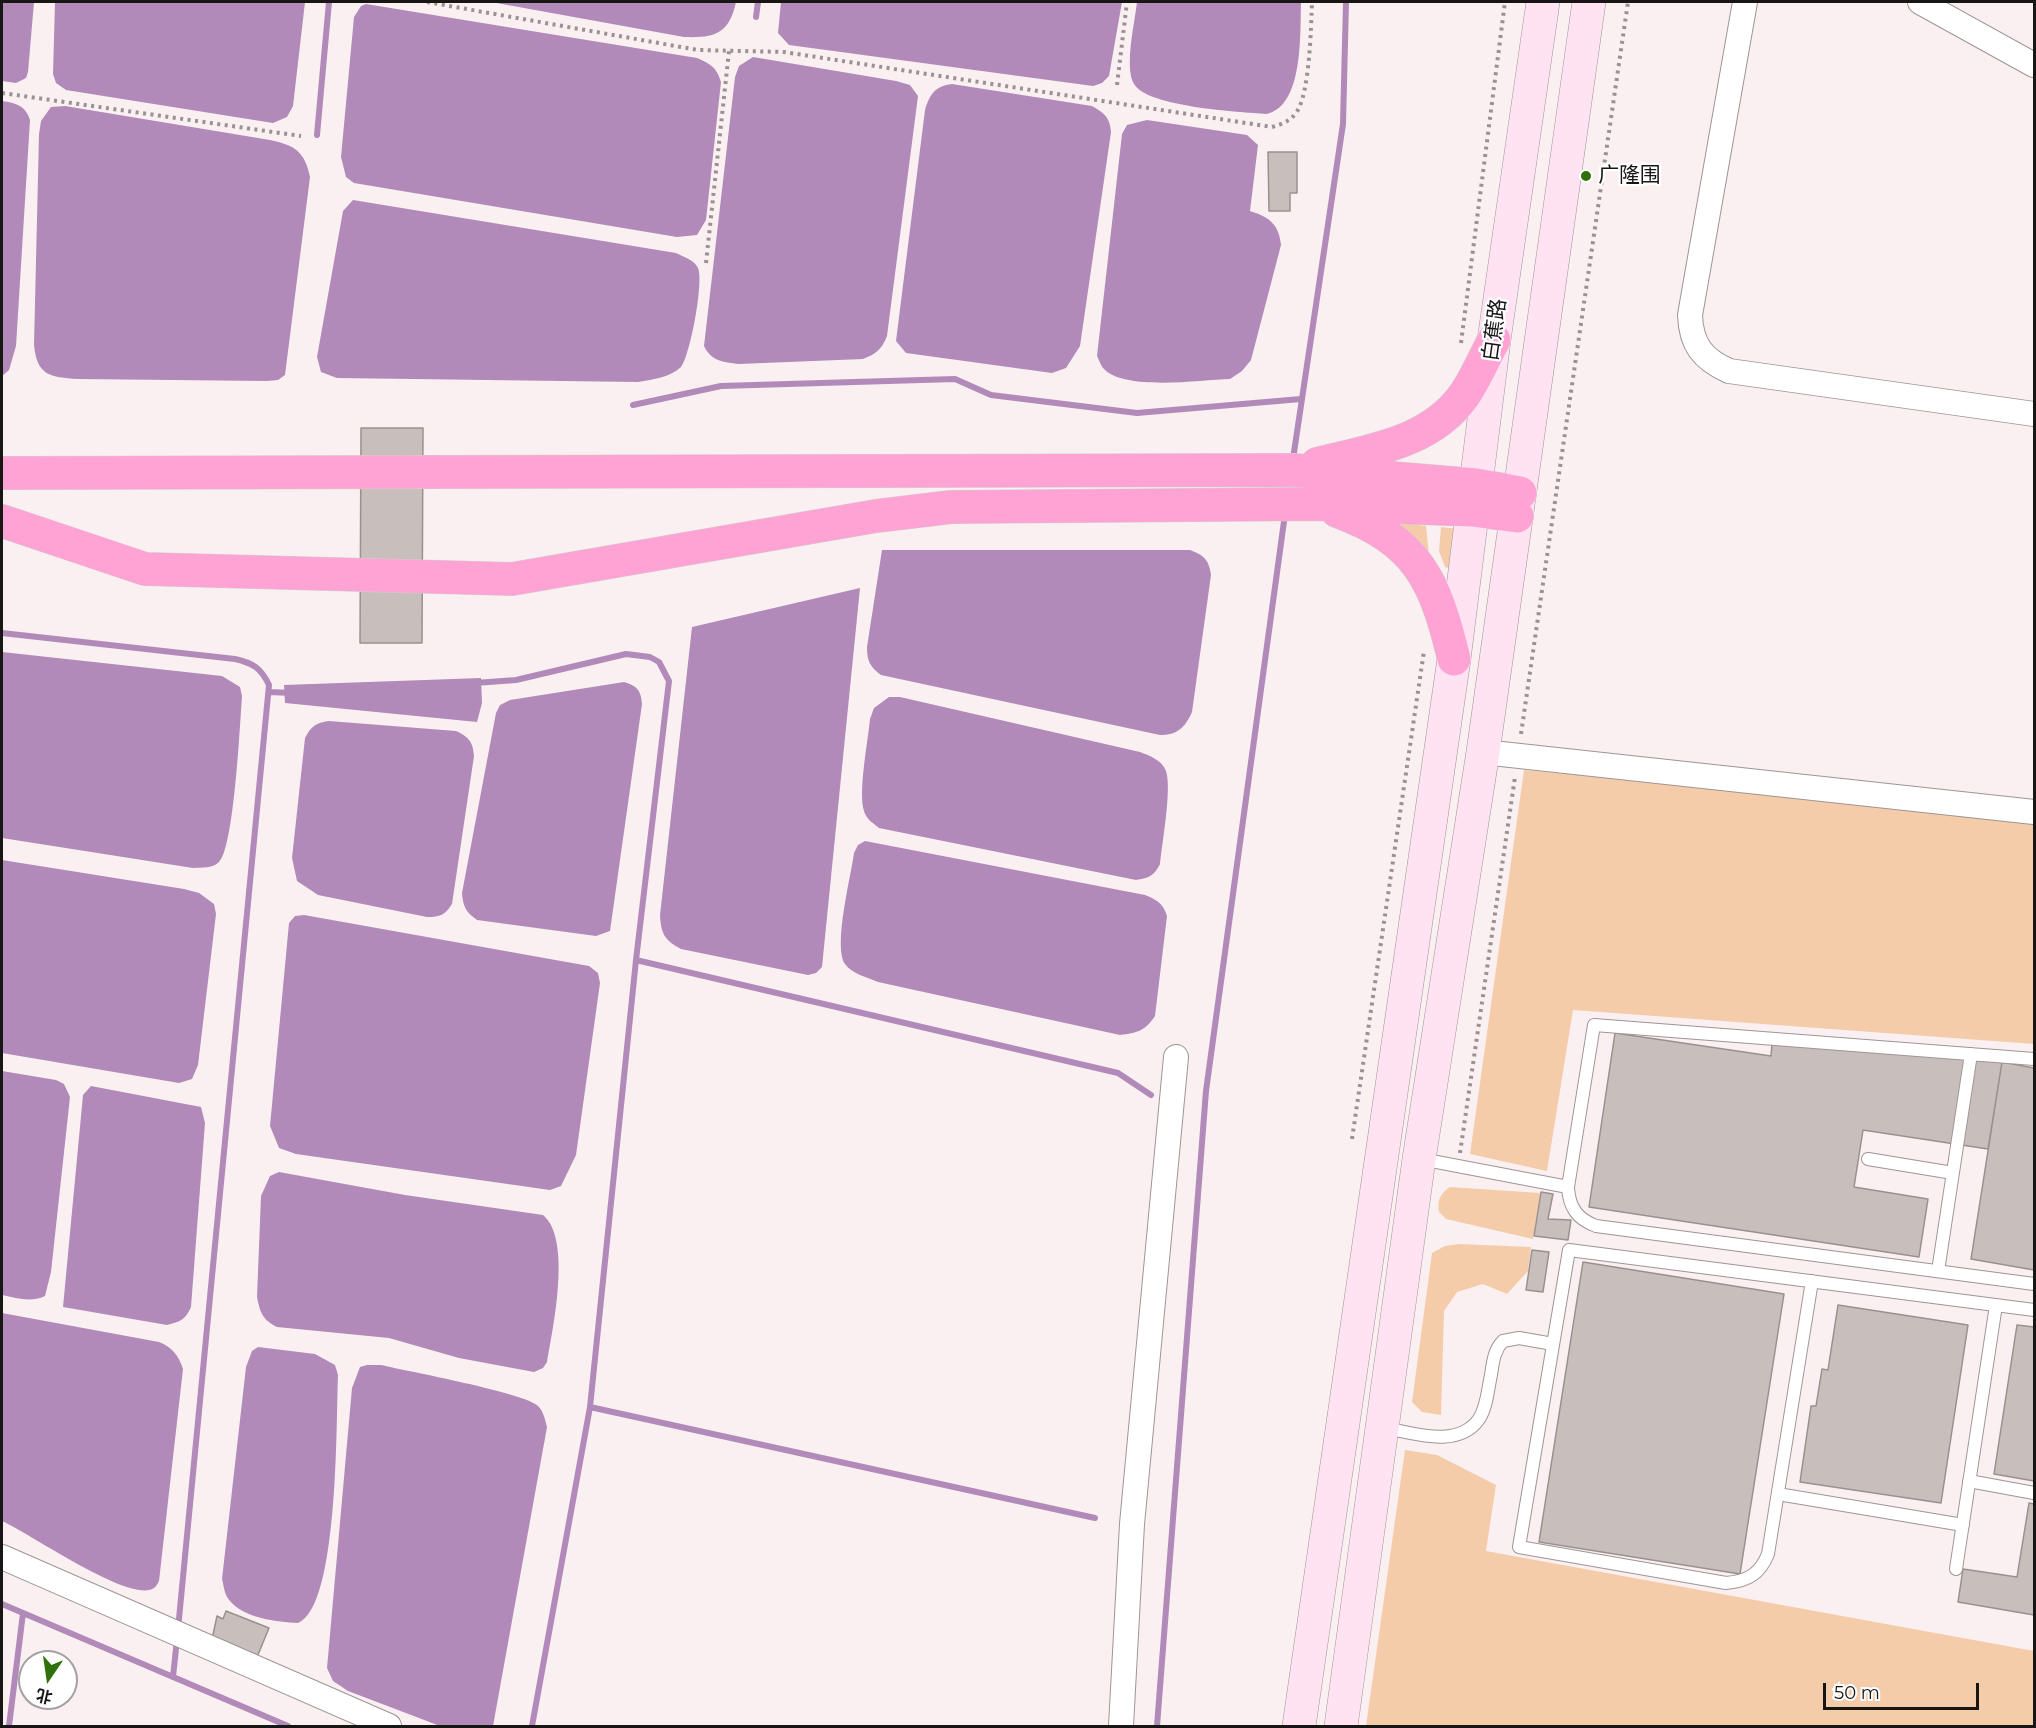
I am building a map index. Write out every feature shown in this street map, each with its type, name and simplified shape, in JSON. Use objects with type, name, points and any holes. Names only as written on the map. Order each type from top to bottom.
[{"type":"highway","points":[[1294,470],[1411,439],[1440,421],[1465,394],[1494,340]]},
{"type":"highway","points":[[2,473],[1294,470],[1518,504]]},
{"type":"highway","points":[[2,520],[145,569],[512,579],[876,516],[951,507],[1319,504],[1474,498]]},
{"type":"highway","points":[[1319,504],[1363,521],[1395,540],[1425,573],[1442,609],[1454,659]]},
{"type":"main road","name":"白蕉路","points":[[1299,1726],[1454,659],[1494,340],[1543,2]]},
{"type":"main road","points":[[1341,1726],[1419,1159],[1483,752],[1589,2]]},
{"type":"street","points":[[1745,2],[1689,315],[1690,333],[1698,350],[1712,363],[1729,371],[2034,414]]},
{"type":"street","points":[[1920,2],[2034,65]]},
{"type":"street","points":[[1483,752],[2034,812]]},
{"type":"street","points":[[1121,1726],[1132,1524],[1176,1056]]},
{"type":"street","points":[[2,1557],[389,1726]]},
{"type":"lane","points":[[2034,1059],[1594,1025],[1568,1187],[1568,1200],[1574,1211],[1583,1221],[1596,1226],[2034,1284]]},
{"type":"lane","points":[[1938,1271],[1971,1054]]},
{"type":"lane","points":[[1419,1159],[1568,1187]]},
{"type":"lane","points":[[1868,1159],[1953,1173]]},
{"type":"lane","points":[[1812,1281],[1778,1494],[1763,1566],[1753,1576],[1740,1582],[1726,1583],[1519,1547],[1569,1250],[1812,1281],[2034,1310]]},
{"type":"lane","points":[[1956,1569],[1996,1305]]},
{"type":"lane","points":[[1383,1427],[1442,1437],[1456,1436],[1470,1429],[1480,1418],[1495,1353],[1503,1341],[1519,1338],[1553,1344]]},
{"type":"lane","points":[[1969,1481],[2034,1493]]},
{"type":"lane","points":[[1778,1494],[1963,1525]]},
{"type":"path","points":[[427,2],[698,50],[784,52],[1272,127],[1286,123],[1297,112],[1302,96],[1312,2]]},
{"type":"path","points":[[1117,85],[1127,2]]},
{"type":"path","points":[[1460,349],[1505,2]]},
{"type":"path","points":[[1458,1166],[1628,2]]},
{"type":"path","points":[[706,263],[729,51]]},
{"type":"path","points":[[2,93],[301,136]]},
{"type":"path","points":[[1352,1139],[1425,640]]},
{"type":"shaded area","points":[[2,2],[34,2],[28,72],[26,78],[16,83],[2,81]]},
{"type":"shaded area","points":[[55,2],[305,2],[293,106],[287,117],[273,123],[66,90],[56,83],[53,74]]},
{"type":"shaded area","points":[[491,2],[736,2],[729,21],[719,32],[712,35],[684,37]]},
{"type":"shaded area","points":[[781,2],[1122,2],[1109,76],[1102,83],[1093,86],[789,45],[778,33]]},
{"type":"shaded area","points":[[1137,2],[1301,2],[1300,49],[1294,83],[1287,98],[1278,108],[1266,114],[1195,107],[1156,98],[1142,92],[1134,84],[1130,67]]},
{"type":"shaded area","points":[[366,4],[697,58],[710,65],[718,73],[721,82],[706,220],[697,235],[677,237],[354,183],[346,177],[341,157],[354,17],[361,6]]},
{"type":"shaded area","points":[[753,57],[896,81],[910,85],[918,96],[887,336],[878,350],[863,359],[739,364],[714,358],[704,346],[735,77],[739,66]]},
{"type":"shaded area","points":[[952,84],[1092,106],[1108,119],[1111,132],[1080,346],[1066,368],[1052,373],[906,353],[896,341],[925,110],[929,99],[937,89]]},
{"type":"shaded area","points":[[2,101],[20,106],[26,111],[30,120],[16,346],[9,370],[2,376]]},
{"type":"shaded area","points":[[65,106],[270,140],[286,144],[298,151],[305,161],[310,177],[285,375],[278,380],[267,381],[78,379],[53,376],[42,369],[38,363],[34,345],[39,134],[41,121],[51,107]]},
{"type":"shaded area","points":[[1147,120],[1247,135],[1258,145],[1250,211],[1272,222],[1278,232],[1281,245],[1251,360],[1242,371],[1230,379],[1164,383],[1128,380],[1114,376],[1104,369],[1097,356],[1122,134],[1127,125]]},
{"type":"shaded area","points":[[353,200],[676,253],[685,257],[698,268],[699,288],[695,319],[685,360],[681,367],[671,374],[638,382],[337,378],[321,372],[317,357],[343,211]]},
{"type":"shaded area","points":[[1382,520],[1426,526],[1429,555]]},
{"type":"shaded area","points":[[1441,527],[1458,529],[1452,569],[1445,567],[1439,551]]},
{"type":"shaded area","points":[[882,550],[1190,550],[1199,554],[1209,565],[1211,575],[1192,712],[1189,718],[1176,732],[1160,735],[881,675],[870,663],[867,647]]},
{"type":"shaded area","points":[[860,588],[822,967],[816,973],[808,975],[681,949],[664,935],[660,915],[692,627]]},
{"type":"shaded area","points":[[2,652],[222,676],[240,687],[242,696],[232,810],[229,834],[219,862],[210,867],[193,868],[2,838]]},
{"type":"shaded area","points":[[481,678],[482,703],[477,722],[285,703],[284,685]]},
{"type":"shaded area","points":[[624,682],[638,689],[642,704],[610,931],[596,936],[477,920],[466,909],[462,893],[496,713],[500,705],[510,700]]},
{"type":"shaded area","points":[[889,697],[900,697],[1140,752],[1155,759],[1162,764],[1168,779],[1166,816],[1158,868],[1151,876],[1136,880],[879,828],[865,814],[862,792],[870,719],[874,708]]},
{"type":"shaded area","points":[[329,721],[456,731],[464,735],[473,747],[474,756],[452,904],[442,915],[427,917],[318,895],[297,881],[292,858],[305,738],[314,726]]},
{"type":"shaded area","points":[[1524,770],[2034,816],[2034,1044],[1573,1010],[1547,1171],[1470,1154]]},
{"type":"shaded area","points":[[865,841],[1145,895],[1156,900],[1164,908],[1167,916],[1155,1016],[1148,1025],[1140,1030],[1120,1035],[878,982],[860,975],[845,964],[841,942],[854,853],[858,845]]},
{"type":"shaded area","points":[[2,860],[184,889],[199,893],[214,904],[216,914],[198,1065],[192,1079],[179,1083],[2,1053]]},
{"type":"shaded area","points":[[304,915],[589,966],[598,973],[600,983],[576,1155],[561,1186],[550,1190],[296,1154],[279,1148],[270,1126],[289,923],[295,916]]},
{"type":"shaded area","points":[[2,1071],[56,1080],[64,1084],[70,1097],[51,1272],[45,1296],[34,1299],[2,1295]]},
{"type":"shaded area","points":[[91,1086],[201,1107],[205,1123],[191,1307],[185,1317],[176,1323],[167,1325],[63,1307],[83,1095]]},
{"type":"shaded area","points":[[279,1172],[405,1195],[543,1215],[552,1227],[557,1243],[559,1263],[553,1328],[547,1362],[543,1368],[534,1372],[459,1358],[389,1338],[277,1327],[268,1322],[261,1312],[257,1297],[261,1196],[270,1176]]},
{"type":"shaded area","points":[[1450,1187],[1540,1193],[1533,1239],[1446,1219],[1439,1212],[1438,1204],[1444,1192]]},
{"type":"shaded area","points":[[1459,1244],[1531,1247],[1528,1271],[1507,1294],[1483,1284],[1457,1292],[1444,1311],[1441,1415],[1422,1412],[1412,1402],[1432,1253],[1445,1246]]},
{"type":"shaded area","points":[[2,1313],[159,1342],[171,1349],[179,1360],[183,1369],[159,1581],[153,1589],[136,1589],[118,1584],[2,1521]]},
{"type":"shaded area","points":[[258,1347],[315,1354],[335,1365],[338,1375],[333,1510],[328,1549],[321,1584],[311,1610],[298,1623],[271,1620],[252,1615],[236,1607],[225,1593],[222,1579],[246,1367],[252,1351]]},
{"type":"shaded area","points":[[381,1365],[512,1395],[538,1406],[544,1416],[547,1427],[493,1726],[440,1726],[348,1691],[333,1681],[327,1668],[352,1388],[360,1367]]},
{"type":"shaded area","points":[[1405,1450],[1437,1455],[1496,1485],[1486,1551],[2034,1651],[2034,1726],[1366,1726]]},
{"type":"building","points":[[1268,152],[1297,152],[1297,193],[1290,193],[1290,211],[1269,211]]},
{"type":"building","points":[[361,428],[423,428],[422,643],[360,643]]},
{"type":"building","points":[[1615,1033],[1771,1056],[1772,1044],[2002,1062],[1988,1149],[1863,1130],[1854,1187],[1928,1199],[1919,1257],[1589,1207]]},
{"type":"building","points":[[2002,1062],[2034,1068],[2034,1270],[1971,1259]]},
{"type":"building","points":[[1541,1192],[1553,1194],[1548,1219],[1571,1220],[1568,1240],[1534,1236]]},
{"type":"building","points":[[1532,1250],[1549,1252],[1543,1292],[1526,1290]]},
{"type":"building","points":[[1583,1262],[1784,1294],[1740,1574],[1539,1542]]},
{"type":"building","points":[[1838,1305],[1968,1325],[1941,1503],[1800,1482],[1811,1406],[1816,1406],[1822,1369],[1828,1370]]},
{"type":"building","points":[[2017,1325],[2034,1327],[2034,1481],[1994,1474]]},
{"type":"building","points":[[2029,1503],[2034,1504],[2034,1615],[1958,1602],[1963,1569],[2017,1577]]},
{"type":"building","points":[[226,1611],[269,1628],[255,1662],[211,1644],[217,1616],[223,1619]]},
{"type":"waterway","points":[[317,135],[329,2]]},
{"type":"waterway","points":[[756,17],[758,2]]},
{"type":"waterway","points":[[1293,459],[1343,124],[1346,2]]},
{"type":"waterway","points":[[633,405],[721,386],[955,379],[991,395],[1137,413],[1301,399]]},
{"type":"waterway","points":[[1157,1726],[1206,1091],[1285,514]]},
{"type":"waterway","points":[[2,633],[235,659],[256,667],[269,685],[178,1629]]},
{"type":"waterway","points":[[475,683],[516,680],[626,654],[650,657],[659,662],[669,681],[636,960],[590,1407],[532,1726]]},
{"type":"waterway","points":[[269,692],[293,693]]},
{"type":"waterway","points":[[636,960],[1118,1073],[1151,1095]]},
{"type":"waterway","points":[[590,1407],[1095,1518]]},
{"type":"waterway","points":[[2,1604],[288,1726]]},
{"type":"waterway","points":[[9,1726],[23,1613]]},
{"type":"waterway","points":[[173,1677],[177,1639]]},
{"type":"place","name":"广隆围","points":[[1586,176]]}]
